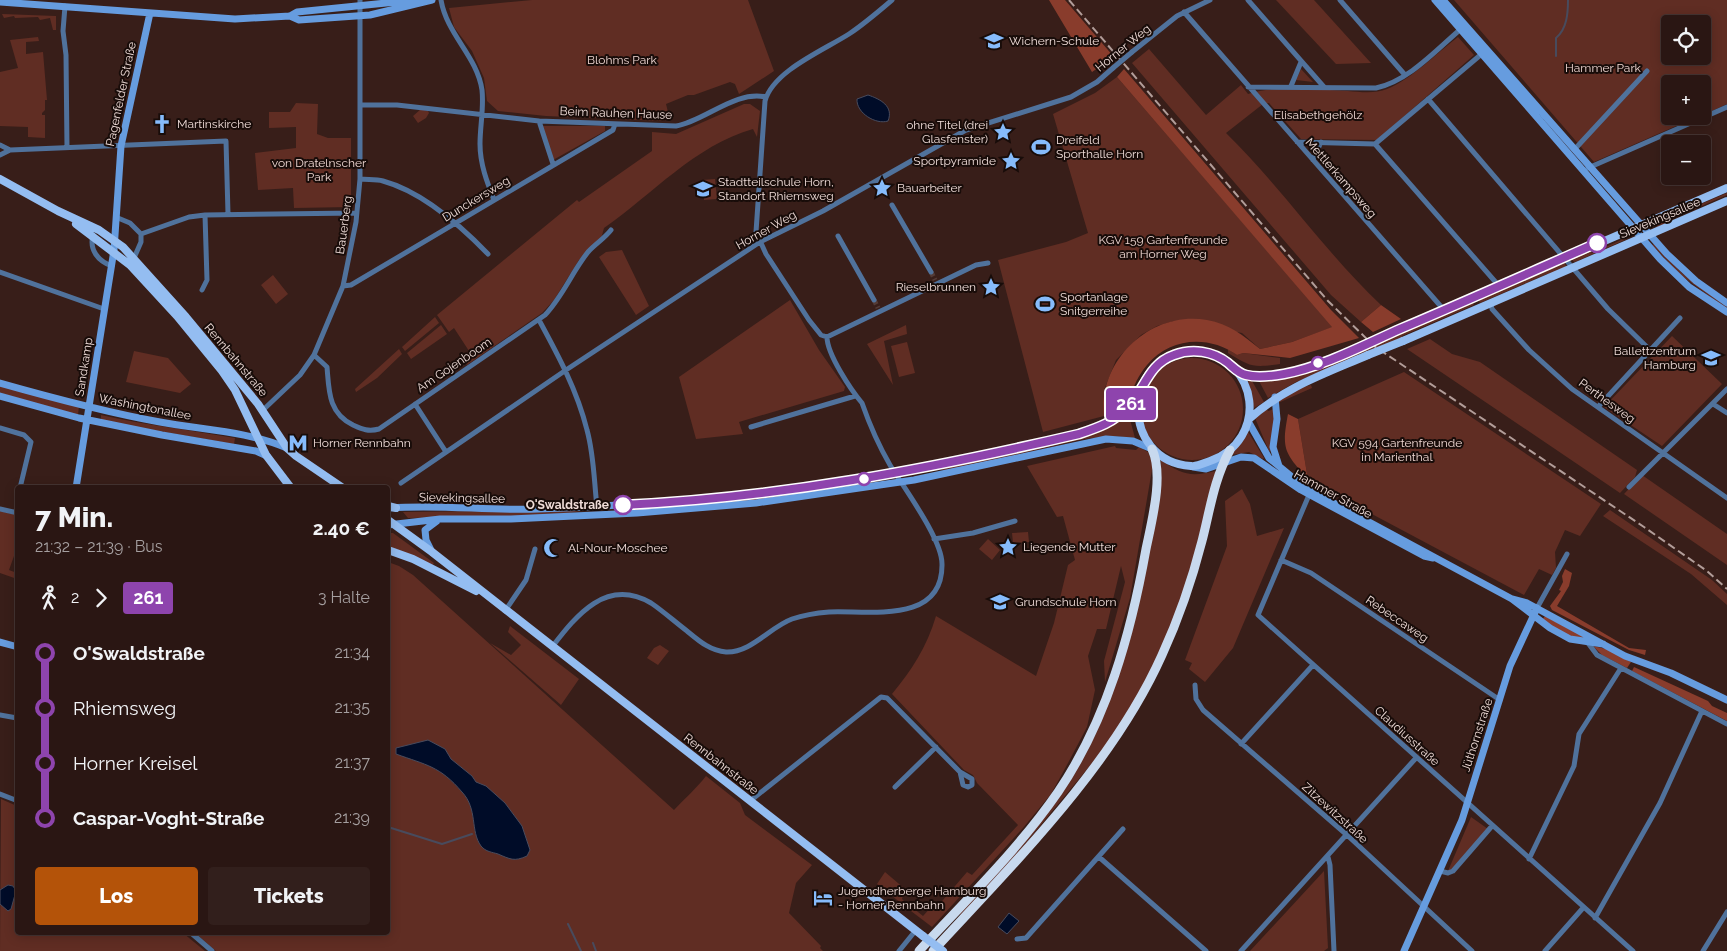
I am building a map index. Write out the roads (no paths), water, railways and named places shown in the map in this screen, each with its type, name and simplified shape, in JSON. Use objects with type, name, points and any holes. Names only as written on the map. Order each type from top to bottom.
[{"type":"highway","points":[[919,951],[1010,852],[1044,810],[1068,776],[1093,730],[1117,666],[1140,582],[1158,471],[1152,449]]},
{"type":"highway","points":[[933,951],[1033,842],[1107,750],[1133,712],[1162,656],[1180,611],[1196,563],[1216,481],[1230,450]]},
{"type":"main road","points":[[290,16],[299,20],[359,16],[392,11],[432,0]]},
{"type":"main road","points":[[1435,0],[1463,27]]},
{"type":"main road","points":[[1444,0],[1484,52],[1637,227],[1649,234],[1685,272],[1727,303]]},
{"type":"main road","points":[[0,2],[235,19],[290,16],[297,12],[360,3],[420,2]]},
{"type":"main road","name":"Pagenfelder Straße","points":[[114,250],[118,218],[121,146],[150,12]]},
{"type":"main road","points":[[1484,52],[1574,150],[1586,169]]},
{"type":"main road","points":[[0,179],[58,212]]},
{"type":"main road","name":"Sievekingsallee","points":[[1237,371],[1250,376],[1284,374],[1304,369],[1357,348],[1727,188]]},
{"type":"main road","name":"Sievekingsallee","points":[[1248,420],[1275,397],[1292,387],[1491,304],[1727,201]]},
{"type":"main road","name":"Rennbahnstraße","points":[[58,212],[114,250],[165,302],[222,371],[235,390],[256,438],[289,485]]},
{"type":"main road","name":"Rennbahnstraße","points":[[58,212],[99,230],[134,258],[263,410],[287,448],[339,485]]},
{"type":"main road","points":[[1637,227],[1641,238],[1689,287],[1727,312]]},
{"type":"main road","name":"Sandkamp","points":[[76,485],[114,250]]},
{"type":"main road","name":"Sievekingsallee","points":[[390,507],[489,510],[597,507],[726,497],[896,474],[996,453],[1096,428],[1123,412],[1141,388],[1147,376],[1160,363],[1170,357],[1186,352],[1203,352],[1214,355],[1229,363],[1237,371],[1248,395],[1248,420],[1240,439],[1219,458],[1193,467],[1172,461],[1152,449],[1127,439],[1106,439],[901,482],[756,503],[598,516],[440,519],[390,523]]},
{"type":"main road","name":"Washingtonallee","points":[[0,383],[89,407],[160,422],[256,438],[287,448]]},
{"type":"main road","name":"Sievekingsallee","points":[[1141,388],[1138,403],[1139,421],[1152,449]]},
{"type":"main road","name":"Washingtonallee","points":[[0,396],[87,420],[162,436],[252,450],[267,456]]},
{"type":"main road","points":[[1275,397],[1277,419],[1274,451],[1280,468]]},
{"type":"main road","name":"Hammer Straße","points":[[1248,420],[1265,454],[1304,487],[1512,600],[1533,616],[1570,639],[1603,644]]},
{"type":"main road","name":"Hammer Straße","points":[[1193,467],[1206,469],[1241,457],[1254,458],[1309,495],[1424,556],[1433,558]]},
{"type":"main road","points":[[597,507],[598,516]]},
{"type":"main road","points":[[432,552],[426,540],[425,530],[440,519]]},
{"type":"main road","name":"Rennbahnstraße","points":[[390,524],[432,552],[484,595],[943,951]]},
{"type":"main road","name":"Rennbahnstraße","points":[[390,551],[413,559],[484,595]]},
{"type":"main road","name":"Hammer Straße","points":[[1512,600],[1522,601],[1538,608],[1635,660],[1671,673],[1727,700]]},
{"type":"main road","name":"Jüthornstraße","points":[[1404,951],[1440,871],[1467,804],[1517,649],[1538,608]]},
{"type":"main road","points":[[0,642],[15,646]]},
{"type":"street","points":[[441,0],[449,28],[469,56],[479,78],[482,90],[480,144],[482,165],[494,200]]},
{"type":"street","points":[[827,337],[817,332],[766,254],[755,225],[766,97],[780,77],[851,33],[892,0]]},
{"type":"street","name":"Horner Weg","points":[[401,483],[566,370],[760,242],[823,211],[966,130],[1071,97],[1097,82],[1184,12],[1210,0]]},
{"type":"street","points":[[1248,0],[1324,87]]},
{"type":"street","points":[[1340,0],[1405,76]]},
{"type":"street","name":"Bauerberg","points":[[263,410],[300,375],[314,355],[343,286],[357,214],[360,179],[360,3]]},
{"type":"street","points":[[65,6],[63,31],[66,55],[67,148]]},
{"type":"street","name":"Mettlerkampsweg","points":[[1184,12],[1444,310]]},
{"type":"street","points":[[1248,87],[1376,88],[1405,76],[1463,27]]},
{"type":"street","points":[[1296,142],[1375,144],[1484,52]]},
{"type":"street","points":[[1291,86],[1301,62]]},
{"type":"street","points":[[1574,150],[1647,71]]},
{"type":"street","name":"Beim Rauhen Hause","points":[[360,104],[397,105],[539,120],[667,126],[687,124],[748,97],[766,97]]},
{"type":"street","points":[[1428,99],[1608,309],[1650,350]]},
{"type":"street","points":[[1586,169],[1727,107]]},
{"type":"street","points":[[539,120],[553,164]]},
{"type":"street","name":"Dunckersweg","points":[[343,286],[350,285],[613,130],[615,124]]},
{"type":"street","points":[[0,155],[10,150],[226,141],[228,214]]},
{"type":"street","points":[[1312,160],[1321,142]]},
{"type":"street","points":[[1375,144],[1499,286]]},
{"type":"street","points":[[0,145],[10,150]]},
{"type":"street","points":[[360,179],[382,180],[408,190],[454,224],[488,254]]},
{"type":"street","points":[[892,205],[931,272]]},
{"type":"street","points":[[141,234],[189,217],[205,215],[357,214]]},
{"type":"street","points":[[202,290],[207,280],[205,215]]},
{"type":"street","points":[[118,218],[130,223],[141,234],[141,242],[134,258]]},
{"type":"street","name":"Am Gojenboom","points":[[314,355],[327,367],[328,390],[335,410],[344,421],[363,430],[379,429],[539,320],[560,297],[587,253],[604,240],[611,230]]},
{"type":"street","points":[[93,235],[92,247],[94,254],[104,264],[112,266]]},
{"type":"street","points":[[838,236],[874,300]]},
{"type":"street","points":[[827,337],[936,283],[976,266],[988,264]]},
{"type":"street","points":[[0,272],[104,309]]},
{"type":"street","name":"Perthesweg","points":[[1491,304],[1492,309],[1546,367],[1598,407],[1727,498]]},
{"type":"street","points":[[1598,407],[1680,318]]},
{"type":"street","points":[[539,320],[566,370],[577,395],[588,430],[594,463],[597,507]]},
{"type":"street","points":[[552,647],[582,611],[596,602],[610,597],[624,596],[644,600],[706,646],[725,652],[744,648],[778,625],[804,616],[830,612],[898,612],[912,608],[928,598],[938,585],[942,564],[940,553],[934,539],[896,474],[862,403],[855,396],[828,349],[827,337]]},
{"type":"street","points":[[1629,487],[1727,389]]},
{"type":"street","points":[[751,426],[855,396]]},
{"type":"street","points":[[415,404],[446,452]]},
{"type":"street","points":[[1714,404],[1727,413]]},
{"type":"street","points":[[0,428],[24,435],[30,439],[31,446],[21,485]]},
{"type":"street","points":[[1281,560],[1309,495]]},
{"type":"street","points":[[0,509],[15,513]]},
{"type":"street","points":[[934,539],[973,533],[1015,522]]},
{"type":"street","points":[[505,611],[526,580],[535,548]]},
{"type":"street","points":[[1538,608],[1567,554]]},
{"type":"street","name":"Claudiusstraße","points":[[1281,560],[1258,615],[1633,951]]},
{"type":"street","name":"Rebeccaweg","points":[[1281,560],[1311,573],[1500,700]]},
{"type":"street","name":"Hammer Straße","points":[[1588,643],[1597,655],[1727,724]]},
{"type":"street","points":[[1241,744],[1313,665]]},
{"type":"street","points":[[1529,859],[1574,766],[1579,734],[1621,668]]},
{"type":"street","name":"Zitzewitzstraße","points":[[1195,685],[1198,704],[1346,835],[1472,951]]},
{"type":"street","points":[[750,801],[880,697],[887,698],[960,772]]},
{"type":"street","points":[[1595,918],[1660,803],[1702,711]]},
{"type":"street","points":[[0,714],[15,718]]},
{"type":"street","points":[[895,787],[936,747]]},
{"type":"street","points":[[1241,951],[1416,758]]},
{"type":"street","points":[[0,794],[15,800]]},
{"type":"street","points":[[1440,871],[1448,873],[1453,871],[1492,826]]},
{"type":"street","points":[[1017,939],[1026,938],[1123,829]]},
{"type":"street","points":[[1099,857],[1206,951]]},
{"type":"street","points":[[1328,857],[1334,951]]},
{"type":"street","points":[[1545,951],[1583,908]]},
{"type":"street","points":[[1703,951],[1727,912]]},
{"type":"street","points":[[899,951],[916,930]]},
{"type":"street","points":[[193,935],[212,951]]},
{"type":"water","points":[[868,95],[885,104],[889,111],[888,121],[878,121],[863,113],[857,99]]},
{"type":"water","points":[[428,740],[445,749],[451,759],[472,776],[476,782],[486,786],[505,803],[522,826],[530,850],[527,856],[512,859],[489,852],[483,848],[476,834],[467,799],[454,783],[432,767],[396,754],[396,748]]},
{"type":"water","points":[[8,885],[13,886],[15,889],[11,909],[8,911],[0,904],[0,890]]},
{"type":"water","points":[[1009,913],[1019,921],[1007,934],[998,927]]},
{"type":"waterway","points":[[1556,56],[1556,38],[1565,25],[1568,0]]},
{"type":"waterway","points":[[390,828],[442,844],[472,834]]},
{"type":"waterway","points":[[568,924],[581,951]]},
{"type":"waterway","points":[[593,943],[596,951]]},
{"type":"tunnel","points":[[931,272],[935,280]]},
{"type":"tunnel","points":[[874,300],[878,308]]},
{"type":"railway","points":[[1069,0],[1328,301],[1374,346],[1644,527],[1707,571],[1727,589]]},
{"type":"place","name":"Wichern-Schule","points":[[994,41]]},
{"type":"place","name":"Martinskirche","points":[[162,124]]},
{"type":"place","name":"ohne Titel (drei Glasfenster)","points":[[1003,132]]},
{"type":"place","name":"Dreifeld Sporthalle Horn","points":[[1041,147]]},
{"type":"place","name":"Sportpyramide","points":[[1011,161]]},
{"type":"place","name":"Bauarbeiter","points":[[882,188]]},
{"type":"place","name":"Stadtteilschule Horn, Standort Rhiemsweg","points":[[703,189]]},
{"type":"place","name":"Rieselbrunnen","points":[[991,287]]},
{"type":"place","name":"Sportanlage Snitgerreihe","points":[[1045,304]]},
{"type":"place","name":"Ballettzentrum Hamburg","points":[[1711,358]]},
{"type":"place","name":"Horner Rennbahn","points":[[298,443]]},
{"type":"place","name":"O'Swaldstraße","points":[[623,505]]},
{"type":"place","name":"Liegende Mutter","points":[[1008,547]]},
{"type":"place","name":"Al-Nour-Moschee","points":[[553,548]]},
{"type":"place","name":"Grundschule Horn","points":[[1000,602]]},
{"type":"place","name":"Jugendherberge Hamburg - Horner Rennbahn","points":[[823,898]]},
{"type":"park label","name":"Blohms Park","points":[[622,60]]},
{"type":"park label","name":"Hammer Park","points":[[1603,68]]},
{"type":"park label","name":"Elisabethgehölz","points":[[1318,115]]},
{"type":"park label","name":"von Dratelnscher Park","points":[[319,170]]},
{"type":"park label","name":"KGV 159 Gartenfreunde am Horner Weg","points":[[1163,247]]},
{"type":"park label","name":"KGV 594 Gartenfreunde in Marienthal","points":[[1397,450]]}]
